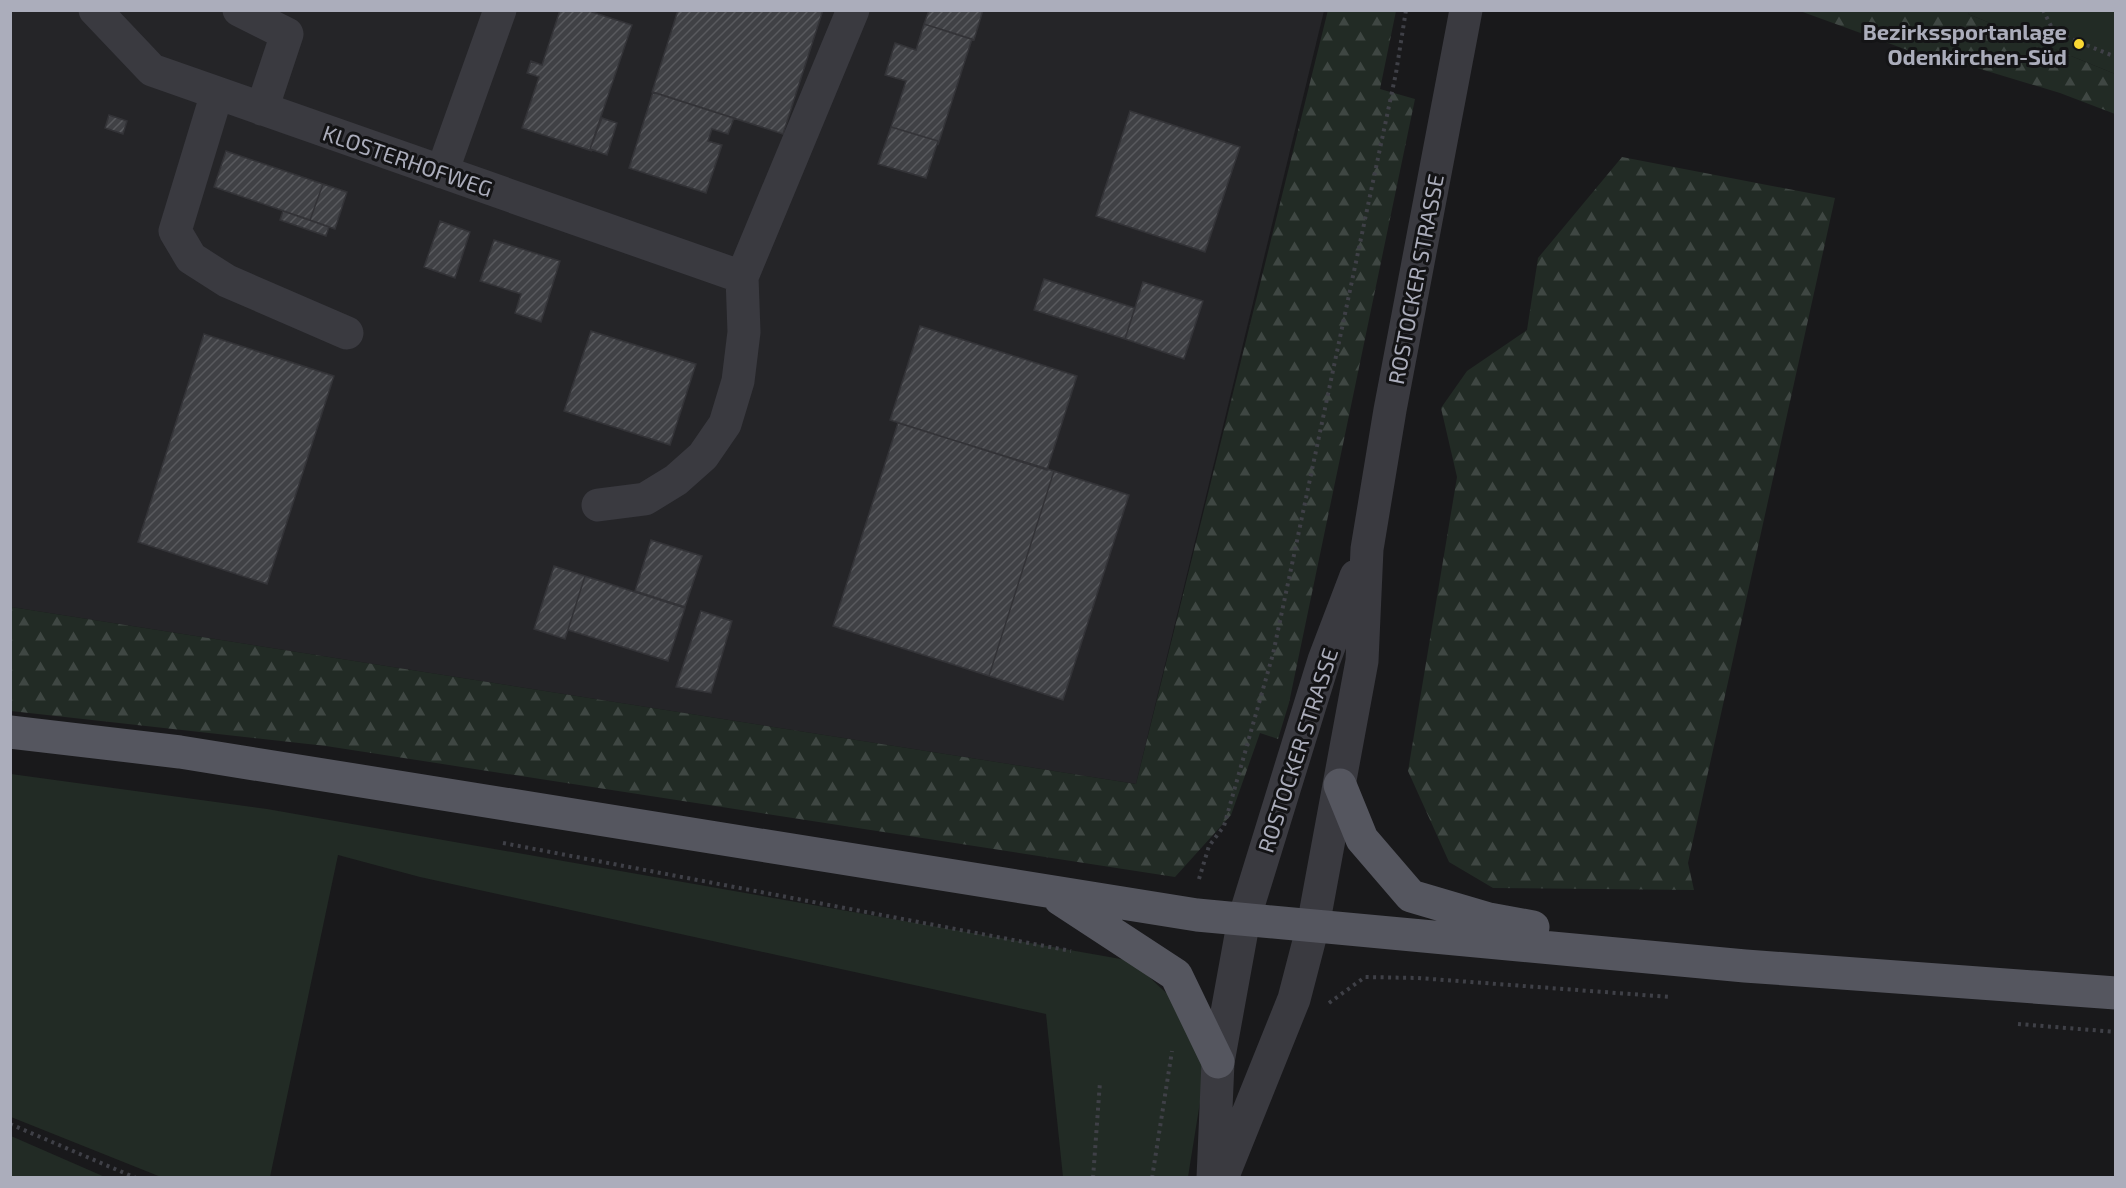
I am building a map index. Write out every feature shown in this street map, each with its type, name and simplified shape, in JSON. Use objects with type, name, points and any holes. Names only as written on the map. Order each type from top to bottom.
[{"type":"main road","points":[[10,732],[180,752],[1051,893],[1244,919],[1745,966],[2115,993]]},
{"type":"main road","points":[[1340,785],[1362,839],[1411,896],[1489,919],[1745,966]]},
{"type":"main road","points":[[1051,893],[1176,975],[1218,1062]]},
{"type":"street","name":"KLOSTERHOFWEG","points":[[95,10],[152,70],[742,277]]},
{"type":"street","points":[[239,10],[287,34],[262,109]]},
{"type":"street","points":[[442,172],[500,10]]},
{"type":"street","points":[[598,505],[645,499],[676,480],[704,456],[725,424],[738,381],[744,332],[742,277],[853,10]]},
{"type":"street","name":"ROSTOCKER STRASSE","points":[[1222,1178],[1294,999],[1313,926],[1362,661],[1367,549],[1390,410],[1466,10]]},
{"type":"street","points":[[217,93],[175,231],[191,258],[226,281],[347,333]]},
{"type":"street","name":"ROSTOCKER STRASSE","points":[[1213,1178],[1218,1062],[1244,919],[1324,660],[1367,549]]},
{"type":"path","points":[[1200,871],[1209,846],[1224,826],[1273,654],[1396,73],[1406,10]]},
{"type":"path","points":[[2043,10],[2054,32],[2115,57]]},
{"type":"path","points":[[502,842],[1078,952]]},
{"type":"path","points":[[1294,999],[1324,1007],[1365,978],[1418,978],[1678,998]]},
{"type":"path","points":[[2009,1024],[2115,1032]]},
{"type":"path","points":[[1094,1178],[1100,1082]]},
{"type":"path","points":[[10,1124],[136,1178]]},
{"type":"shaded area","points":[[10,11],[1324,11],[1136,784],[11,607]]},
{"type":"green space","points":[[1328,10],[1396,11],[1380,89],[1415,99],[1289,703],[1278,739],[1260,733],[1231,815],[1175,877],[326,746],[11,711],[11,607],[1136,784]]},
{"type":"green space","name":"Bezirkssportanlage Odenkirchen-Süd","points":[[1970,10],[2115,11],[2115,74],[1968,14]]},
{"type":"green space","points":[[1800,11],[1970,11],[1968,14],[2115,74],[2115,114],[2060,93],[1944,58],[1932,59]]},
{"type":"green space","points":[[1622,157],[1835,198],[1688,863],[1694,890],[1493,888],[1449,862],[1408,771],[1457,477],[1441,408],[1467,371],[1527,330],[1538,258]]},
{"type":"green space","points":[[11,774],[267,809],[1132,961],[1177,1003],[1205,1071],[1188,1177],[1063,1177],[1046,1014],[420,877],[338,855],[270,1177],[161,1177],[11,1117]]},
{"type":"green space","points":[[11,1136],[105,1177],[11,1177]]},
{"type":"building","points":[[560,10],[586,10],[632,25],[590,149],[592,151],[522,128],[539,77],[527,73],[531,61],[542,65]]},
{"type":"building","points":[[678,10],[823,10],[783,134],[652,92]]},
{"type":"building","points":[[929,10],[983,10],[974,40],[924,24]]},
{"type":"building","points":[[924,24],[972,39],[938,145],[938,141],[891,127],[906,81],[885,75],[895,43],[916,50]]},
{"type":"building","points":[[653,92],[734,118],[728,134],[712,129],[708,141],[722,145],[706,193],[629,168]]},
{"type":"building","points":[[1130,111],[1240,147],[1205,252],[1096,216]]},
{"type":"building","points":[[109,115],[127,121],[123,134],[105,128]]},
{"type":"building","points":[[602,118],[617,123],[607,155],[590,149]]},
{"type":"building","points":[[891,127],[938,141],[926,178],[878,164]]},
{"type":"building","points":[[226,151],[323,184],[310,220],[214,187]]},
{"type":"building","points":[[323,184],[347,192],[335,229],[310,220]]},
{"type":"building","points":[[283,211],[329,227],[326,236],[280,220]]},
{"type":"building","points":[[440,221],[470,232],[455,278],[424,267]]},
{"type":"building","points":[[494,240],[560,261],[541,322],[515,313],[521,294],[480,281]]},
{"type":"building","points":[[1044,279],[1135,308],[1125,339],[1034,310]]},
{"type":"building","points":[[1143,282],[1203,301],[1184,359],[1125,339]]},
{"type":"building","points":[[920,326],[1077,376],[1047,470],[890,420]]},
{"type":"building","points":[[591,331],[696,364],[670,445],[564,411]]},
{"type":"building","points":[[204,334],[334,376],[267,584],[138,542]]},
{"type":"building","points":[[898,423],[1054,471],[989,676],[833,626]]},
{"type":"building","points":[[1054,471],[1129,495],[1063,700],[989,676]]},
{"type":"building","points":[[651,540],[702,556],[685,607],[635,591]]},
{"type":"building","points":[[554,566],[585,576],[565,639],[534,629]]},
{"type":"building","points":[[585,576],[685,608],[668,661],[568,630]]},
{"type":"building","points":[[701,611],[732,621],[711,693],[676,687]]},
{"type":"place","name":"Bezirkssportanlage Odenkirchen-Süd","points":[[2079,44]]}]
